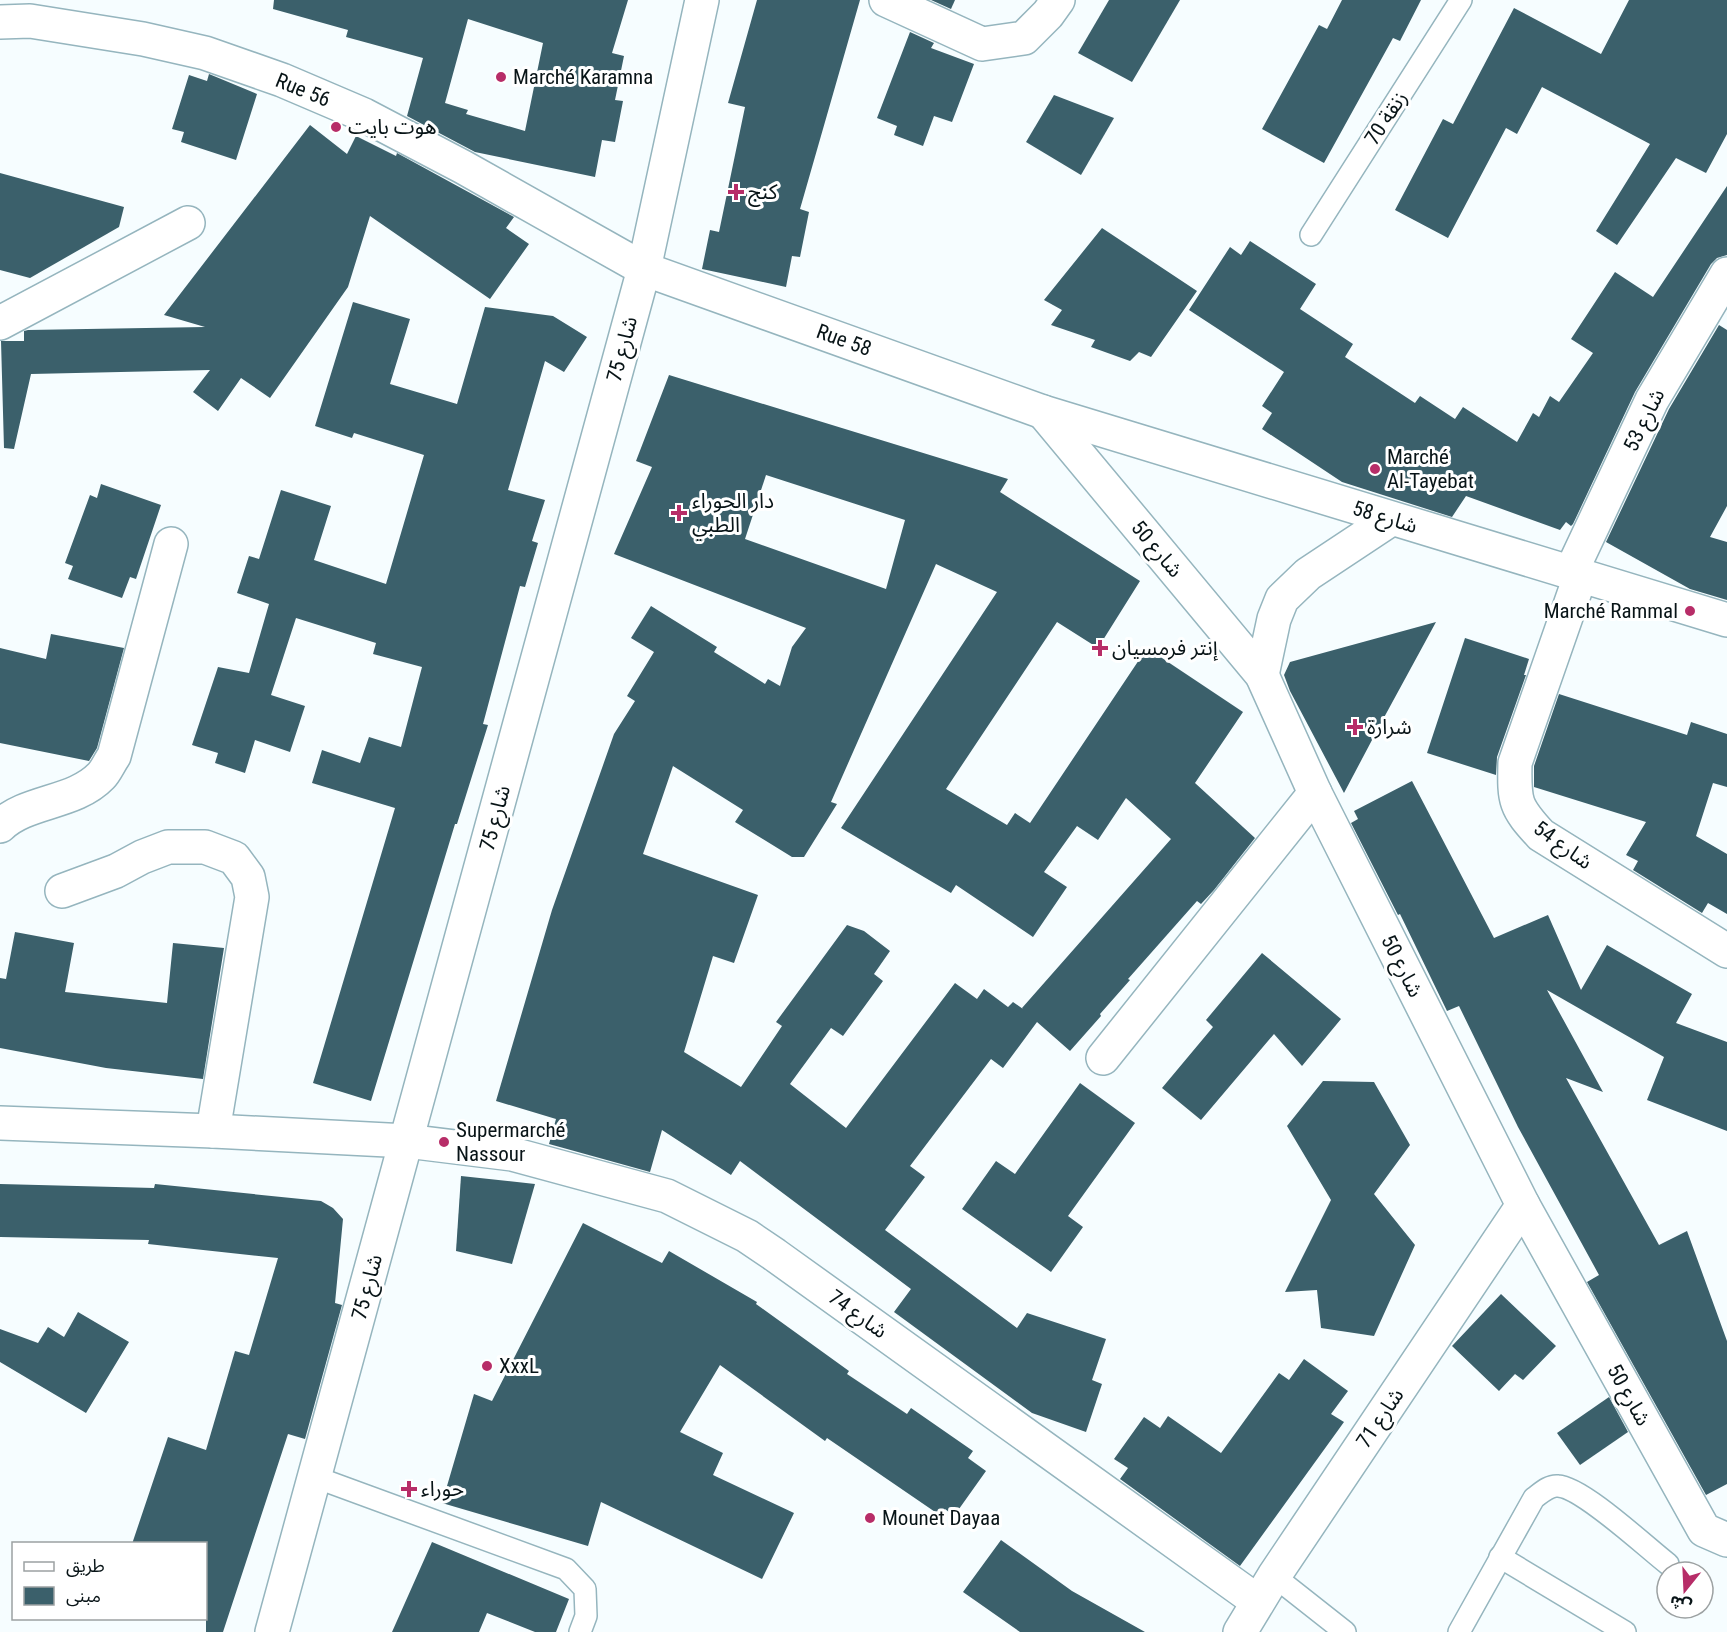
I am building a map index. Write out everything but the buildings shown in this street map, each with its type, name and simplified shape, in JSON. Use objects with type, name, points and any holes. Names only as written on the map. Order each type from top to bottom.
[{"type":"street","name":"شارع 75","points":[[272,1632],[644,269],[702,0]]},
{"type":"street","points":[[886,0],[982,44],[1024,38],[1048,14],[1058,0]]},
{"type":"street","name":"Rue 56","points":[[0,22],[30,21],[143,39],[205,53],[282,80],[364,115],[408,137],[644,269]]},
{"type":"street","points":[[0,323],[188,223]]},
{"type":"street","name":"Rue 58","points":[[644,269],[1043,412]]},
{"type":"street","name":"شارع 53","points":[[1576,573],[1652,400],[1727,274]]},
{"type":"street","name":"شارع 58","points":[[1043,412],[1727,620]]},
{"type":"street","name":"شارع 50","points":[[1043,412],[1262,675],[1315,793],[1523,1205],[1704,1530],[1727,1540]]},
{"type":"street","points":[[1262,675],[1274,619],[1282,599],[1308,574],[1391,519]]},
{"type":"street","points":[[0,826],[10,817],[85,788],[101,776],[114,756],[171,544]]},
{"type":"street","name":"شارع 54","points":[[1576,573],[1515,763],[1515,795],[1521,814],[1541,835],[1727,951]]},
{"type":"street","points":[[1103,1058],[1315,793]]},
{"type":"street","points":[[62,891],[116,871],[142,857],[168,847],[205,847],[234,858],[248,877],[252,897],[213,1131]]},
{"type":"street","name":"شارع 74","points":[[0,1123],[407,1141],[512,1154],[667,1196],[747,1236],[1265,1589]]},
{"type":"street","name":"شارع 71","points":[[1240,1632],[1265,1589],[1523,1205]]},
{"type":"lane","name":"زنقة 70","points":[[1311,235],[1461,0]]},
{"type":"lane","points":[[315,1477],[566,1569],[585,1589],[586,1616],[580,1632]]},
{"type":"lane","points":[[1459,1632],[1534,1498],[1551,1486],[1560,1485],[1582,1495],[1663,1560]]},
{"type":"lane","points":[[1500,1557],[1625,1632]]},
{"type":"lane","points":[[1265,1589],[1345,1632]]},
{"type":"place","name":"Marché Karamna","points":[[501,77]]},
{"type":"place","name":"هوت بايت","points":[[336,127]]},
{"type":"place","name":"كنج","points":[[736,192]]},
{"type":"place","name":"Marché Al-Tayebat","points":[[1375,469]]},
{"type":"place","name":"دار الحوراء الطبي","points":[[679,513]]},
{"type":"place","name":"Marché Rammal","points":[[1690,611]]},
{"type":"place","name":"إنتر فرمسيان","points":[[1100,648]]},
{"type":"place","name":"شرارة","points":[[1355,727]]},
{"type":"place","name":"Supermarché Nassour","points":[[444,1142]]},
{"type":"place","name":"XxxL","points":[[487,1366]]},
{"type":"place","name":"حوراء","points":[[409,1489]]},
{"type":"place","name":"Mounet Dayaa","points":[[870,1518]]}]
